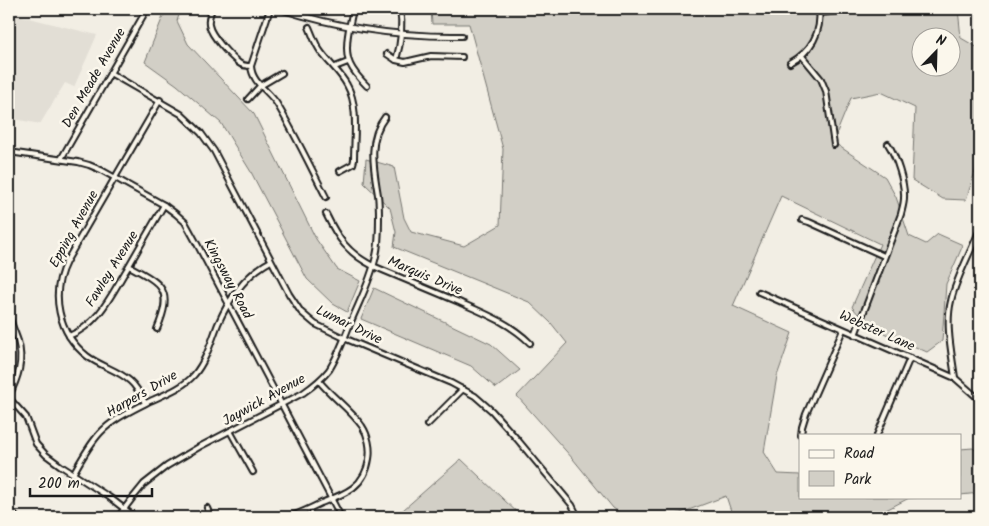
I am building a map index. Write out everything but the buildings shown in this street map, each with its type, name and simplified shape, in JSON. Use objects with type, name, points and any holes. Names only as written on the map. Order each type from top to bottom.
[{"type":"street","name":"Den Meade Avenue","points":[[61,159],[147,9]]},
{"type":"street","points":[[212,9],[209,23],[214,38],[239,63],[251,66]]},
{"type":"street","points":[[270,9],[251,66],[260,86],[276,103],[326,197]]},
{"type":"street","points":[[280,9],[349,27],[424,36],[462,36]]},
{"type":"street","points":[[353,9],[347,47],[348,62],[353,71],[367,86]]},
{"type":"street","points":[[396,60],[400,47],[402,18],[400,9]]},
{"type":"street","points":[[790,63],[802,56],[811,46],[819,24],[819,11],[864,9]]},
{"type":"street","points":[[309,27],[318,49],[335,67],[347,84],[353,100],[354,160],[353,164],[340,171]]},
{"type":"street","points":[[387,54],[396,60],[405,62],[431,56],[462,57]]},
{"type":"street","points":[[802,56],[821,79],[826,91],[834,145]]},
{"type":"street","points":[[335,67],[348,62]]},
{"type":"street","name":"Lumar Drive","points":[[110,73],[160,100],[187,118],[205,137],[270,261],[291,299],[301,312],[315,324],[463,389],[478,398],[502,421],[564,495],[578,517]]},
{"type":"street","points":[[248,99],[260,86],[282,73]]},
{"type":"street","name":"Epping Avenue","points":[[145,403],[138,390],[129,380],[86,355],[76,345],[69,336],[62,321],[57,295],[60,279],[69,258],[160,100]]},
{"type":"street","name":"Jaywick Avenue","points":[[118,517],[144,484],[167,466],[188,453],[303,393],[319,381],[331,366],[374,266],[379,212],[373,170],[373,153],[378,127],[385,117]]},
{"type":"street","points":[[855,335],[901,214],[904,200],[900,174],[888,144]]},
{"type":"street","name":"Kingsway Road","points":[[9,152],[89,165],[115,177],[164,205],[187,226],[341,517]]},
{"type":"street","name":"Fawley Avenue","points":[[69,336],[83,328],[98,315],[110,298],[164,205]]},
{"type":"street","name":"Marquis Drive","points":[[326,214],[334,231],[345,247],[357,256],[374,266],[484,313],[510,327],[530,343]]},
{"type":"street","points":[[802,220],[884,256]]},
{"type":"street","points":[[955,378],[949,320],[951,300],[980,229]]},
{"type":"street","name":"Harpers Drive","points":[[73,474],[92,444],[104,430],[145,403],[180,386],[194,375],[206,356],[228,303],[256,271],[270,261]]},
{"type":"street","points":[[129,266],[153,279],[162,292],[165,306],[157,329]]},
{"type":"street","name":"Webster Lane","points":[[758,292],[955,378],[980,400]]},
{"type":"street","points":[[9,314],[21,357],[20,370],[9,397],[26,417],[40,449],[135,517]]},
{"type":"street","points":[[801,434],[804,420],[843,330]]},
{"type":"street","points":[[877,434],[910,358]]},
{"type":"street","points":[[289,517],[348,492],[360,482],[366,470],[370,450],[367,436],[361,424],[319,381]]},
{"type":"street","points":[[427,425],[463,389]]},
{"type":"street","points":[[230,431],[253,472]]},
{"type":"street","points":[[9,508],[16,517]]},
{"type":"street","points":[[207,508],[211,517]]},
{"type":"shaded area","points":[[9,13],[97,35],[74,87],[65,83],[40,124],[9,118]]},
{"type":"green space","points":[[166,9],[181,9],[177,21],[188,44],[254,114],[316,239],[337,269],[360,281],[347,312],[333,304],[307,279],[251,172],[221,123],[177,85],[145,62]]},
{"type":"green space","points":[[431,9],[958,9],[960,28],[912,28],[912,78],[962,78],[962,39],[980,49],[980,156],[966,200],[943,199],[912,180],[915,108],[881,92],[851,98],[833,142],[885,177],[896,197],[909,236],[926,244],[938,234],[963,245],[946,284],[942,341],[927,352],[870,327],[852,307],[880,244],[781,196],[733,306],[792,333],[777,376],[764,452],[778,474],[799,475],[799,498],[909,498],[886,510],[886,517],[733,517],[726,496],[670,517],[627,517],[613,508],[573,459],[517,396],[567,343],[551,323],[529,302],[394,247],[396,232],[390,208],[364,183],[366,159],[394,167],[404,218],[411,232],[464,246],[500,225],[503,149],[469,24],[432,24]]},
{"type":"green space","points":[[374,288],[491,344],[520,370],[496,388],[471,366],[361,319]]},
{"type":"green space","points":[[973,448],[980,455],[980,493],[962,495],[962,449]]},
{"type":"green space","points":[[461,459],[522,517],[395,517]]}]
